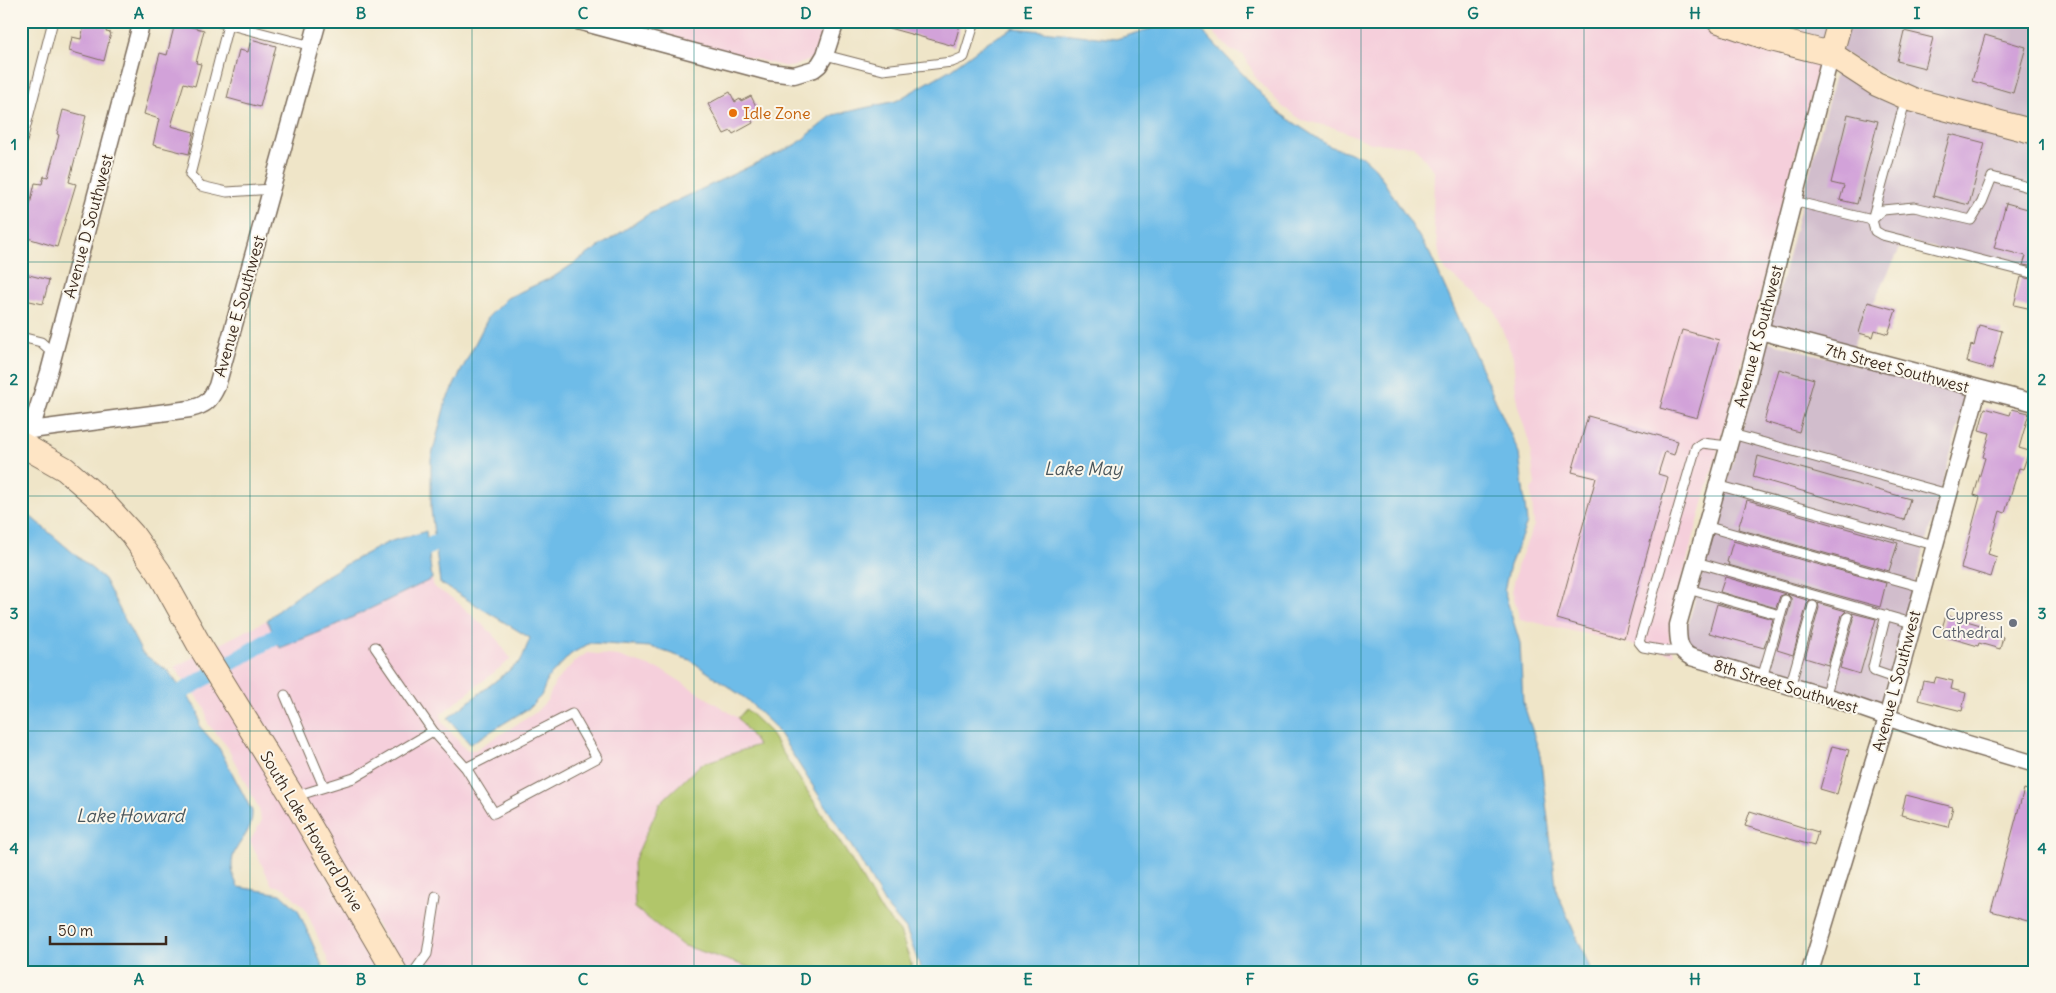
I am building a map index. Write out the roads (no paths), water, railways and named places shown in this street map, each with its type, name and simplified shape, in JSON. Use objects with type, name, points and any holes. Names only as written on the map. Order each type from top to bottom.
[{"type":"street","name":"Avenue D Southwest","points":[[25,438],[54,354],[142,21]]},
{"type":"street","name":"Avenue E Southwest","points":[[25,438],[190,409],[204,406],[211,400],[217,386],[273,189],[318,21]]},
{"type":"street","points":[[587,22],[769,72],[794,75],[814,69],[819,65],[825,55],[836,21]]},
{"type":"street","points":[[1719,21],[1771,39],[1831,54],[1877,84],[1906,98],[2035,132]]},
{"type":"street","name":"Avenue K Southwest","points":[[1682,650],[1678,637],[1678,625],[1760,331],[1840,21]]},
{"type":"street","name":"7th Street Southwest","points":[[1760,331],[2035,403]]},
{"type":"street","name":"Avenue L Southwest","points":[[1810,972],[1887,718],[1978,389]]},
{"type":"street","name":"South Lake Howard Drive","points":[[25,438],[102,501],[132,534],[159,572],[200,646],[293,797],[395,972]]},
{"type":"street","name":"8th Street Southwest","points":[[1682,650],[1691,657],[1825,697],[2035,764]]},
{"type":"lane","points":[[21,145],[52,21]]},
{"type":"lane","points":[[214,21],[312,46]]},
{"type":"lane","points":[[825,55],[883,70],[952,62],[964,57],[975,21]]},
{"type":"lane","points":[[228,25],[190,174],[201,186],[227,192],[273,189]]},
{"type":"lane","points":[[1906,98],[1872,220],[1875,231],[1882,235],[2035,274]]},
{"type":"lane","points":[[1872,220],[1882,210],[1914,207],[1971,220],[1982,202],[1992,176],[2035,189]]},
{"type":"lane","points":[[1793,201],[1872,220]]},
{"type":"lane","points":[[21,337],[41,342],[54,354]]},
{"type":"lane","points":[[1682,650],[1666,651],[1643,647],[1639,642],[1696,447],[1702,443],[1730,440],[1948,494]]},
{"type":"lane","points":[[1717,485],[1934,545]]},
{"type":"lane","points":[[1705,526],[1922,587]]},
{"type":"lane","points":[[1696,562],[1912,622]]},
{"type":"lane","points":[[1688,589],[1772,613]]},
{"type":"lane","points":[[1762,678],[1785,600]]},
{"type":"lane","points":[[1790,687],[1813,606]]},
{"type":"lane","points":[[1886,615],[1873,667],[1874,671],[1878,674],[1897,679]]},
{"type":"lane","points":[[1825,697],[1848,617]]},
{"type":"lane","points":[[375,647],[434,731],[466,768],[494,813],[597,758],[572,714],[466,768]]},
{"type":"lane","points":[[285,695],[324,787]]},
{"type":"lane","points":[[293,797],[354,778],[434,731]]},
{"type":"lane","points":[[414,972],[428,954],[436,897]]},
{"type":"water","name":"Lake May","points":[[1196,24],[1278,112],[1329,146],[1363,157],[1376,169],[1430,254],[1519,453],[1527,523],[1510,565],[1504,591],[1520,643],[1523,702],[1540,754],[1557,893],[1592,972],[922,972],[906,929],[886,906],[857,855],[775,727],[746,699],[690,660],[651,647],[590,643],[571,654],[548,678],[541,696],[529,708],[470,744],[448,718],[521,661],[530,638],[440,583],[431,509],[431,459],[446,401],[489,316],[507,298],[555,276],[647,215],[797,144],[833,115],[896,101],[951,69],[989,41],[1014,28],[1116,39],[1160,26]]},
{"type":"water","name":"Lake Howard","points":[[21,514],[31,517],[104,579],[142,653],[168,671],[198,711],[200,727],[219,748],[252,811],[248,831],[234,853],[232,862],[233,873],[238,887],[281,894],[298,910],[325,972],[21,972]]},
{"type":"water","points":[[426,531],[432,579],[330,628],[280,648],[267,620],[281,608],[325,577],[389,542]]},
{"type":"waterway","points":[[409,558],[435,543]]},
{"type":"waterway","points":[[183,691],[293,626]]},
{"type":"place","name":"Idle Zone","points":[[733,113]]},
{"type":"place","name":"Cypress Cathedral","points":[[2013,623]]}]
